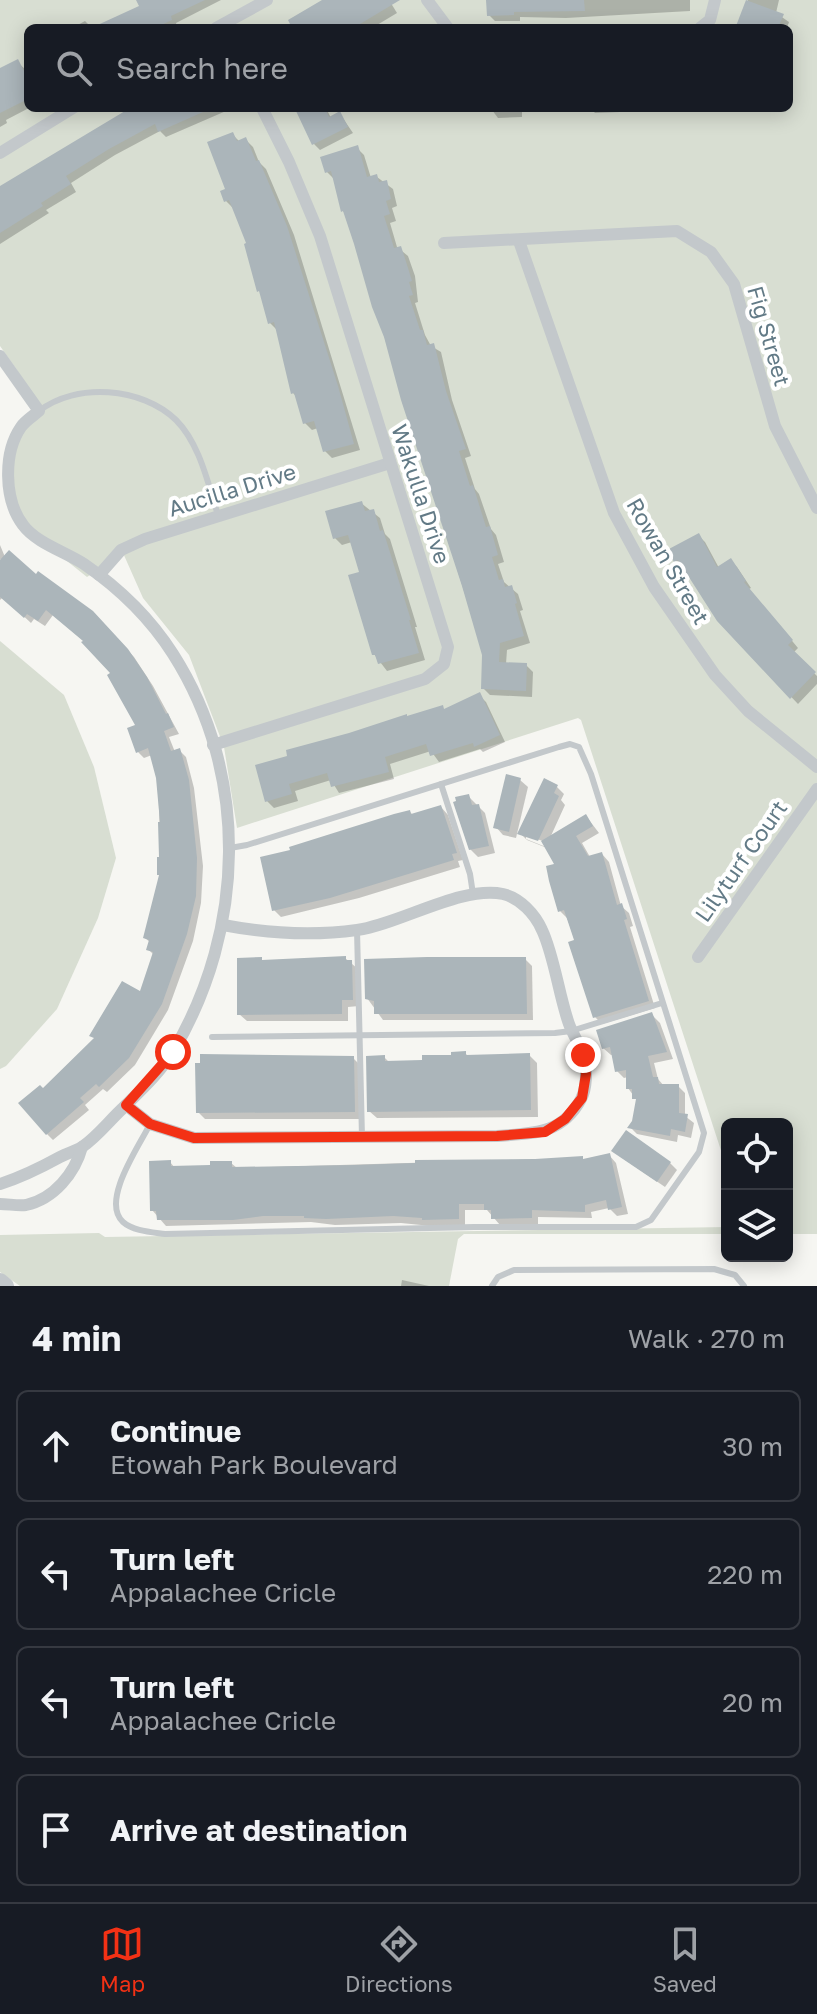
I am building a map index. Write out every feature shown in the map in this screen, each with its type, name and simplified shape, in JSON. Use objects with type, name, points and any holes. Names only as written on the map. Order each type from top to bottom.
[{"type":"street","points":[[224,24],[267,0]]},
{"type":"street","points":[[427,0],[445,24]]},
{"type":"street","points":[[705,24],[710,20],[715,0]]},
{"type":"street","points":[[0,153],[67,112]]},
{"type":"street","name":"Wakulla Drive","points":[[213,745],[425,679],[444,664],[448,652],[448,640],[315,222],[264,112]]},
{"type":"street","name":"Fig Street","points":[[444,243],[677,231],[711,252],[734,284],[775,426],[817,508]]},
{"type":"street","name":"Rowan Street","points":[[519,241],[614,513],[654,587],[715,675],[748,711],[817,767]]},
{"type":"street","points":[[0,356],[39,411],[22,426],[12,446],[8,472],[12,502],[24,527],[120,591],[150,622],[174,654],[209,729],[228,807],[230,848],[223,925],[213,966],[173,1052],[126,1105],[82,1147],[44,1167],[0,1184]]},
{"type":"street","name":"Aucilla Drive","points":[[99,575],[121,550],[145,539],[390,463]]},
{"type":"street","name":"Lilyturf Court","points":[[698,957],[817,789]]},
{"type":"street","points":[[126,1105],[150,1124],[194,1138],[497,1136],[545,1132],[565,1119],[582,1098],[586,1074],[583,1055],[571,1031],[543,930],[527,907],[505,894],[473,894],[357,930],[314,933],[223,925]]},
{"type":"street","points":[[0,1204],[26,1205],[48,1196],[66,1179],[82,1147]]},
{"type":"street","points":[[44,1167],[58,1186]]},
{"type":"street","points":[[0,1281],[6,1286]]},
{"type":"lane","points":[[39,411],[68,397],[92,392],[116,393],[144,400],[176,421],[198,454],[218,515]]},
{"type":"lane","points":[[150,1124],[116,1195],[115,1206],[122,1221],[138,1230],[165,1234],[643,1226],[651,1220],[699,1152],[704,1133],[591,774],[579,747],[570,744],[559,747],[230,848]]},
{"type":"lane","points":[[441,784],[470,874],[473,894]]},
{"type":"lane","points":[[357,930],[362,1137]]},
{"type":"lane","points":[[212,1037],[440,1036],[571,1031],[662,1003]]},
{"type":"lane","points":[[492,1286],[498,1277],[514,1270],[714,1269],[735,1275],[744,1286]]},
{"type":"shaded area","points":[[0,0],[817,0],[817,1234],[793,1234],[793,1118],[721,1118],[721,1151],[581,720],[578,718],[237,828],[224,747],[189,655],[143,598],[123,553],[87,577],[37,537],[12,509],[6,463],[35,408],[17,370],[0,346]]},
{"type":"shaded area","points":[[0,641],[64,695],[94,767],[116,858],[98,918],[57,1009],[0,1069]]},
{"type":"shaded area","points":[[721,1227],[721,1234],[464,1234],[458,1239],[449,1286],[20,1286],[0,1272],[0,1235],[99,1233],[105,1237]]},
{"type":"building","points":[[136,0],[205,0],[171,16],[172,20],[164,24],[100,24],[139,6]]},
{"type":"building","points":[[322,0],[400,0],[360,24],[290,24],[288,20]]},
{"type":"building","points":[[486,0],[584,0],[585,11],[514,12],[514,15],[487,16]]},
{"type":"building","points":[[746,0],[784,14],[780,24],[737,24]]},
{"type":"building","points":[[18,59],[24,71],[24,101],[0,113],[0,68]]},
{"type":"building","points":[[123,112],[203,112],[158,132],[155,124],[109,149],[66,176],[71,184],[41,203],[43,206],[0,233],[0,186]]},
{"type":"building","points":[[296,112],[327,112],[329,117],[340,112],[348,127],[312,145]]},
{"type":"building","points":[[233,132],[237,141],[246,137],[287,226],[354,444],[323,452],[314,421],[303,424],[294,393],[291,394],[274,322],[268,324],[246,243],[229,200],[224,202],[220,191],[225,189],[207,142]]},
{"type":"building","points":[[358,145],[367,177],[377,174],[379,182],[387,180],[391,199],[386,201],[390,214],[384,216],[394,248],[401,246],[408,268],[413,295],[409,296],[420,330],[423,330],[427,345],[434,343],[466,449],[459,451],[486,527],[490,526],[498,555],[492,557],[499,580],[503,579],[505,587],[512,585],[524,636],[500,643],[499,662],[527,663],[526,691],[481,689],[482,655],[462,586],[354,244],[341,212],[331,171],[325,173],[320,157]]},
{"type":"building","points":[[362,501],[365,511],[374,509],[380,531],[383,530],[419,653],[378,664],[375,655],[372,655],[348,575],[359,572],[348,535],[333,539],[325,511]]},
{"type":"building","points":[[699,533],[717,567],[731,558],[744,582],[793,640],[788,645],[816,672],[790,699],[717,621],[678,560],[674,562],[667,550]]},
{"type":"building","points":[[9,550],[36,574],[38,571],[93,611],[128,649],[147,677],[174,727],[164,731],[171,751],[180,748],[189,780],[197,858],[196,896],[187,934],[162,1004],[129,1058],[99,1087],[96,1084],[80,1098],[84,1102],[46,1135],[18,1103],[40,1085],[43,1088],[94,1038],[89,1036],[122,981],[140,991],[153,952],[146,950],[149,940],[143,938],[159,875],[160,822],[156,778],[148,748],[136,753],[127,728],[135,725],[107,675],[110,673],[83,641],[46,610],[38,621],[27,614],[24,618],[0,597],[0,560]]},
{"type":"building","points":[[480,692],[500,735],[474,747],[473,743],[430,756],[426,744],[385,757],[389,772],[331,787],[327,773],[289,784],[292,794],[265,802],[255,765],[287,756],[286,750],[407,714],[443,705],[444,709]]},
{"type":"building","points":[[506,774],[521,778],[509,832],[493,828]]},
{"type":"building","points":[[544,778],[558,785],[554,793],[559,796],[538,841],[517,834]]},
{"type":"building","points":[[469,794],[472,805],[479,804],[489,846],[469,850],[453,802],[456,801],[455,797]]},
{"type":"building","points":[[441,805],[457,853],[452,854],[454,860],[330,898],[272,911],[260,857],[290,850],[289,847],[394,814],[410,810],[411,814]]},
{"type":"building","points":[[586,814],[593,826],[576,836],[588,856],[602,852],[617,905],[622,903],[627,919],[624,920],[649,1001],[593,1018],[568,942],[574,940],[564,910],[558,912],[549,881],[546,866],[554,864],[541,841]]},
{"type":"building","points":[[346,956],[346,960],[352,960],[353,1000],[342,1000],[342,1014],[237,1015],[237,958],[262,957],[262,960]]},
{"type":"building","points":[[526,957],[527,1014],[374,1014],[374,1001],[365,999],[364,959]]},
{"type":"building","points":[[652,1012],[667,1052],[648,1056],[653,1077],[658,1077],[659,1084],[679,1084],[679,1113],[688,1114],[685,1132],[671,1129],[670,1136],[627,1128],[632,1121],[636,1099],[632,1099],[632,1089],[626,1089],[626,1070],[615,1072],[610,1047],[602,1049],[596,1030]]},
{"type":"building","points":[[466,1051],[466,1055],[530,1053],[531,1110],[367,1112],[366,1056],[385,1055],[385,1061],[422,1060],[422,1055],[451,1055],[451,1052]]},
{"type":"building","points":[[200,1054],[354,1056],[355,1112],[196,1113],[195,1063],[200,1063]]},
{"type":"building","points":[[626,1130],[671,1162],[657,1182],[611,1151]]},
{"type":"building","points":[[610,1153],[622,1207],[608,1210],[606,1200],[585,1205],[585,1212],[532,1210],[532,1218],[491,1219],[491,1210],[484,1210],[484,1204],[459,1204],[459,1219],[422,1220],[393,1216],[326,1219],[263,1216],[233,1220],[157,1220],[156,1211],[150,1211],[149,1161],[171,1160],[171,1166],[210,1165],[210,1161],[232,1161],[232,1167],[355,1165],[415,1163],[415,1160],[583,1156],[583,1159]]},
{"type":"route","points":[[173,1052],[126,1105],[150,1124],[194,1138],[497,1136],[545,1132],[565,1119],[582,1098],[586,1074],[583,1055]]}]
